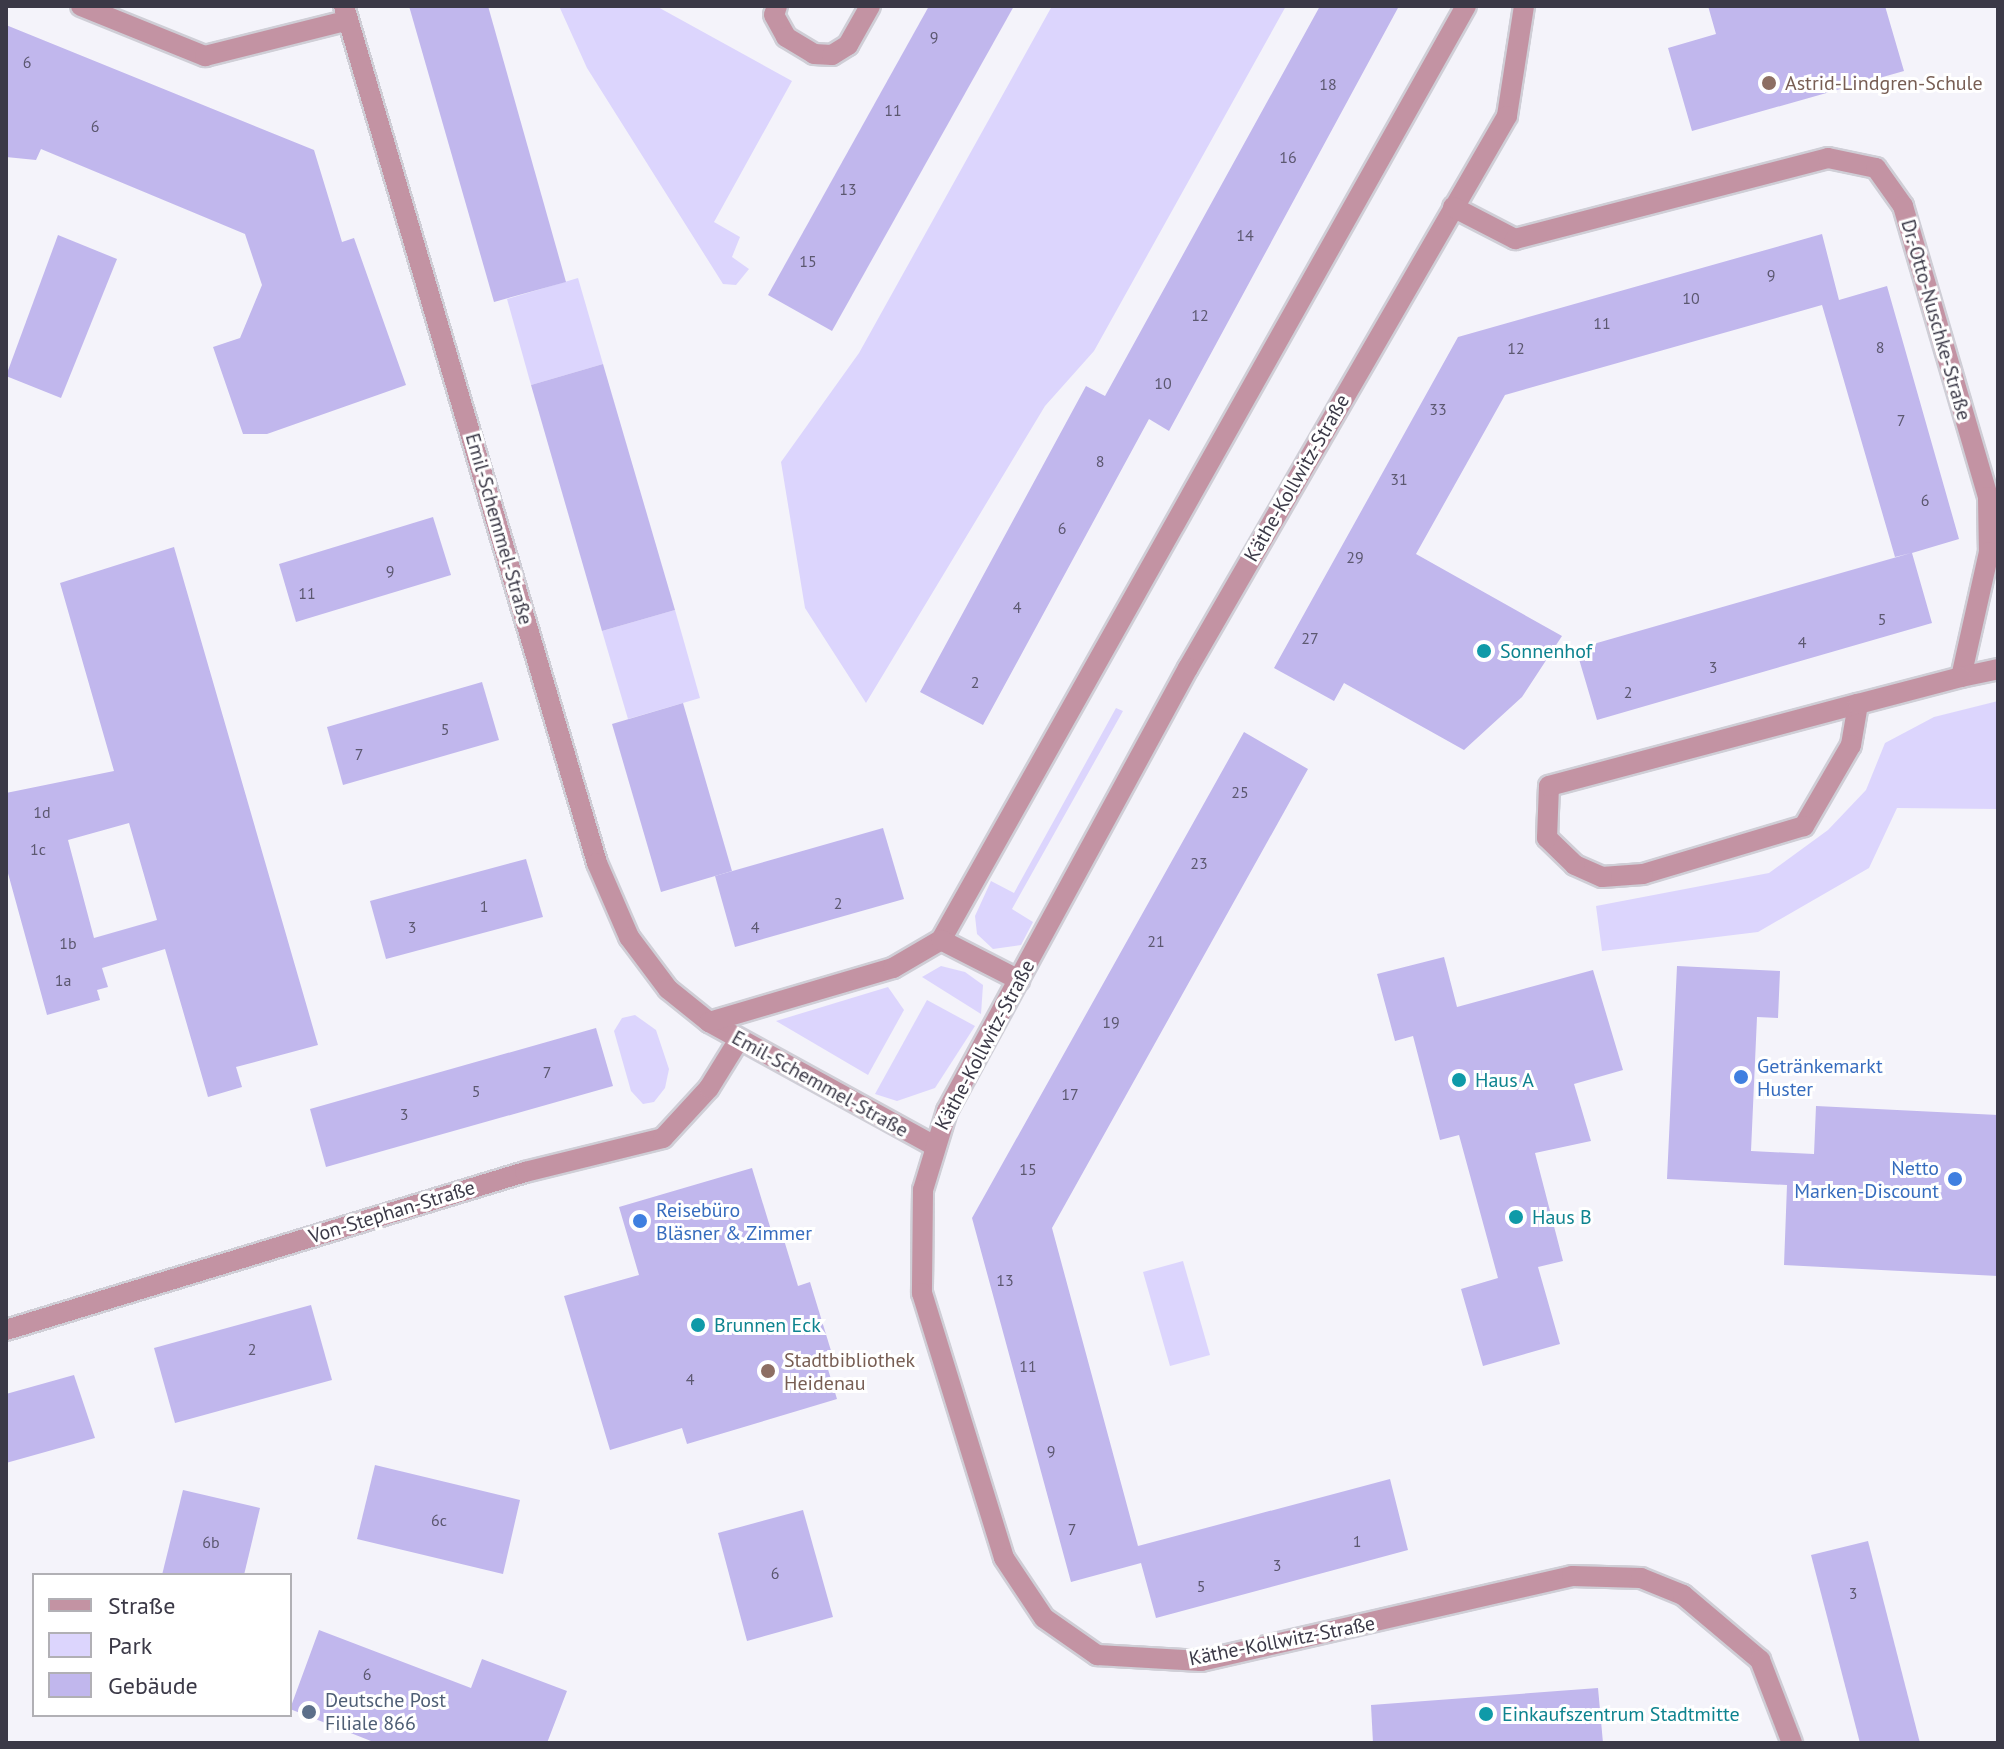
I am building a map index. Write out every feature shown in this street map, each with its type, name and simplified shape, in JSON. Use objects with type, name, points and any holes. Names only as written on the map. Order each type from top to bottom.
[{"type":"street","points":[[81,6],[205,56],[345,14]]},
{"type":"street","points":[[777,6],[774,15],[786,37],[814,54],[832,55],[848,45],[870,6]]},
{"type":"street","points":[[1019,980],[941,940],[1466,6]]},
{"type":"street","name":"Käthe-Kollwitz-Straße","points":[[1524,6],[1507,116],[1188,668],[933,1145],[918,1250],[934,1336],[1004,1558],[1044,1618],[1097,1655],[1201,1661],[1572,1576],[1641,1578],[1683,1595],[1760,1660],[1792,1743]]},
{"type":"street","name":"Emil-Schemmel-Straße","points":[[345,14],[597,863],[629,937],[668,989],[709,1022],[738,1041],[933,1145]]},
{"type":"street","name":"Dr.-Otto-Nuschke-Straße","points":[[1453,207],[1515,239],[1828,158],[1876,168],[1903,206],[1988,497],[1989,552],[1961,677]]},
{"type":"street","points":[[1858,704],[1851,745],[1804,826],[1643,874],[1602,877],[1575,865],[1547,838],[1549,786],[1858,704],[1961,677],[1998,669]]},
{"type":"street","name":"Emil-Schemmel-Straße","points":[[709,1022],[893,968],[941,940]]},
{"type":"street","name":"Von-Stephan-Straße","points":[[6,1330],[525,1172],[663,1138],[709,1088],[738,1041]]},
{"type":"green space","points":[[559,6],[656,6],[792,81],[714,222],[740,237],[732,257],[749,269],[736,285],[723,284],[587,68]]},
{"type":"green space","points":[[1052,6],[1286,6],[1094,351],[1045,406],[866,703],[805,608],[781,462],[859,353]]},
{"type":"green space","points":[[578,278],[603,364],[531,385],[507,299]]},
{"type":"green space","points":[[675,610],[700,698],[628,719],[602,631]]},
{"type":"green space","points":[[1998,701],[1998,809],[1897,808],[1869,868],[1758,932],[1602,951],[1596,906],[1769,873],[1828,830],[1866,790],[1885,743],[1934,717]]},
{"type":"green space","points":[[1116,708],[1123,711],[1012,909],[1033,922],[1021,945],[993,949],[977,934],[975,916],[991,881],[1014,893]]},
{"type":"green space","points":[[941,966],[965,972],[983,985],[981,1014],[922,977]]},
{"type":"green space","points":[[888,987],[904,1010],[868,1075],[776,1021]]},
{"type":"green space","points":[[927,1000],[975,1026],[935,1088],[897,1101],[875,1094]]},
{"type":"green space","points":[[635,1015],[656,1030],[669,1069],[665,1088],[654,1102],[643,1104],[631,1091],[614,1031],[622,1018]]},
{"type":"green space","points":[[1183,1261],[1210,1355],[1170,1366],[1143,1272]]},
{"type":"building","points":[[409,6],[488,6],[566,282],[494,302]]},
{"type":"building","points":[[929,6],[1014,6],[832,331],[768,295]]},
{"type":"building","points":[[1320,6],[1399,6],[1169,431],[1149,419],[983,725],[920,692],[1086,386],[1105,396]]},
{"type":"building","points":[[1708,6],[1885,6],[1904,71],[1692,131],[1668,48],[1716,34]]},
{"type":"building","points":[[6,25],[314,150],[342,242],[354,238],[406,385],[267,434],[243,434],[213,347],[240,338],[262,285],[245,234],[41,149],[36,160],[6,157]]},
{"type":"building","points":[[1822,234],[1839,300],[1887,286],[1959,539],[1912,553],[1932,623],[1597,720],[1576,649],[1911,553],[1895,557],[1822,305],[1829,303],[1505,395],[1416,554],[1562,636],[1522,697],[1464,750],[1344,683],[1334,701],[1274,668],[1458,337]]},
{"type":"building","points":[[58,235],[117,259],[61,398],[6,376]]},
{"type":"building","points":[[603,364],[675,610],[602,631],[531,385]]},
{"type":"building","points":[[433,517],[451,575],[296,622],[279,564]]},
{"type":"building","points":[[174,547],[318,1045],[236,1067],[242,1087],[208,1097],[165,949],[102,968],[108,987],[97,990],[100,1000],[47,1015],[6,866],[6,793],[114,771],[60,583]],"holes":[[[129,823],[157,920],[94,938],[68,840]]]},
{"type":"building","points":[[482,682],[499,740],[343,785],[327,727]]},
{"type":"building","points":[[683,703],[732,871],[661,892],[612,724]]},
{"type":"building","points":[[1244,732],[1308,769],[1052,1228],[1138,1546],[1390,1479],[1408,1550],[1156,1618],[1141,1563],[1071,1582],[972,1218]]},
{"type":"building","points":[[883,828],[904,899],[735,947],[715,876]]},
{"type":"building","points":[[526,859],[543,917],[386,959],[370,901]]},
{"type":"building","points":[[1444,957],[1457,1007],[1593,970],[1623,1070],[1574,1084],[1591,1141],[1535,1153],[1563,1261],[1538,1267],[1560,1344],[1483,1366],[1461,1289],[1498,1278],[1459,1135],[1440,1140],[1413,1036],[1395,1041],[1377,974]]},
{"type":"building","points":[[1677,966],[1780,971],[1778,1018],[1757,1017],[1751,1151],[1814,1154],[1816,1106],[1998,1115],[1998,1276],[1784,1265],[1787,1185],[1667,1179]]},
{"type":"building","points":[[596,1028],[613,1086],[326,1167],[310,1109]]},
{"type":"building","name":"Brunnen Eck","points":[[752,1168],[775,1243],[784,1240],[798,1286],[810,1282],[832,1354],[824,1356],[837,1399],[687,1444],[682,1428],[610,1450],[564,1296],[639,1275],[619,1207]]},
{"type":"building","points":[[311,1305],[332,1380],[175,1423],[154,1348]]},
{"type":"building","points":[[74,1375],[95,1438],[6,1463],[6,1394]]},
{"type":"building","points":[[375,1465],[520,1500],[503,1574],[357,1539]]},
{"type":"building","points":[[183,1490],[260,1508],[244,1573],[162,1573]]},
{"type":"building","points":[[803,1510],[833,1617],[747,1641],[718,1533]]},
{"type":"building","points":[[1868,1541],[1920,1743],[1860,1743],[1811,1555]]},
{"type":"building","points":[[319,1630],[471,1688],[482,1659],[567,1691],[547,1743],[376,1743],[292,1710]]},
{"type":"building","name":"Einkaufszentrum Stadtmitte","points":[[1598,1688],[1603,1743],[1373,1743],[1371,1705]]},
{"type":"place","name":"Astrid-Lindgren-Schule","points":[[1769,83]]},
{"type":"place","name":"Sonnenhof","points":[[1484,651]]},
{"type":"place","name":"Getränkemarkt Huster","points":[[1741,1077]]},
{"type":"place","name":"Haus A","points":[[1459,1080]]},
{"type":"place","name":"Netto Marken-Discount","points":[[1955,1179]]},
{"type":"place","name":"Haus B","points":[[1516,1217]]},
{"type":"place","name":"Reisebüro Bläsner & Zimmer","points":[[640,1221]]},
{"type":"place","name":"Brunnen Eck","points":[[698,1325]]},
{"type":"place","name":"Stadtbibliothek Heidenau","points":[[768,1371]]},
{"type":"place","name":"Deutsche Post Filiale 866","points":[[309,1712]]},
{"type":"place","name":"Einkaufszentrum Stadtmitte","points":[[1486,1714]]}]
